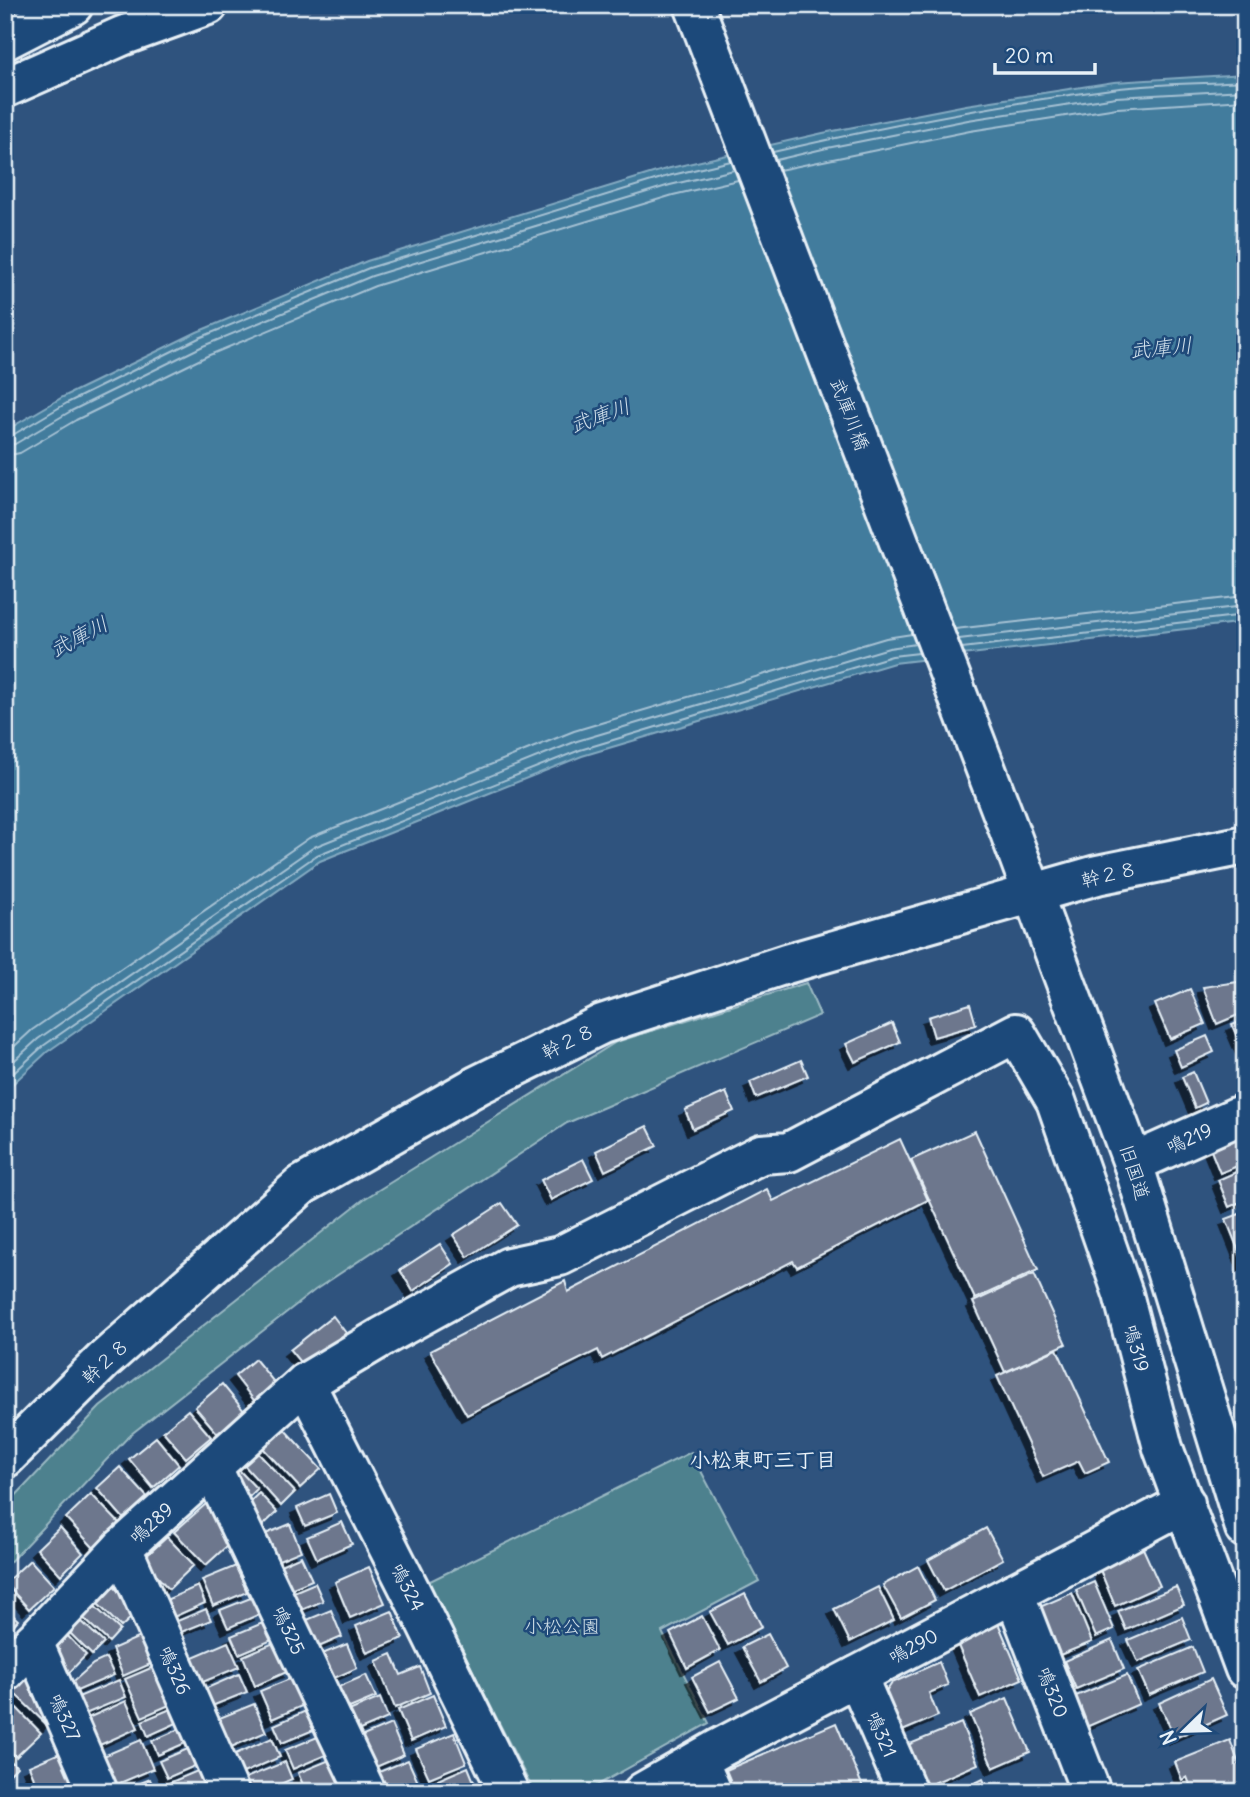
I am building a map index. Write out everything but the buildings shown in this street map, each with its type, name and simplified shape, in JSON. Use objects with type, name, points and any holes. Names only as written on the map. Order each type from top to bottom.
[{"type":"street","points":[[5,40],[73,5]]},
{"type":"street","points":[[5,88],[122,36],[208,5]]},
{"type":"street","name":"武庫川橋","points":[[694,5],[1006,822]]},
{"type":"street","name":"旧国道","points":[[1006,822],[1133,1163],[1238,1483],[1245,1528]]},
{"type":"street","name":"幹２８","points":[[5,1458],[104,1360],[302,1185],[478,1085],[602,1024],[786,964],[1097,875],[1245,845]]},
{"type":"street","name":"鳴289","points":[[5,1671],[122,1548],[305,1383],[509,1266],[560,1256],[761,1154],[789,1152],[1016,1033]]},
{"type":"street","name":"鳴319","points":[[1016,1033],[1056,1101],[1123,1294],[1163,1448],[1245,1669]]},
{"type":"street","name":"鳴219","points":[[1133,1163],[1245,1112]]},
{"type":"street","name":"鳴324","points":[[305,1383],[509,1792]]},
{"type":"street","name":"鳴325","points":[[212,1468],[366,1792]]},
{"type":"street","name":"鳴290","points":[[643,1792],[705,1776],[857,1676],[1185,1503]]},
{"type":"street","name":"鳴326","points":[[122,1548],[229,1792]]},
{"type":"street","name":"鳴320","points":[[1014,1593],[1091,1792]]},
{"type":"street","name":"鳴327","points":[[33,1642],[98,1792]]},
{"type":"street","name":"鳴321","points":[[857,1676],[907,1792]]},
{"type":"green space","points":[[806,983],[820,1015],[567,1123],[315,1290],[130,1435],[5,1567],[5,1507],[100,1407],[364,1199],[616,1042]]},
{"type":"green space","name":"小松公園","points":[[691,1452],[759,1581],[662,1632],[709,1723],[585,1792],[534,1792],[428,1582]]},
{"type":"water","name":"武庫川","points":[[1245,74],[1245,622],[894,663],[582,756],[320,861],[47,1052],[5,1091],[5,431],[63,397],[197,332],[367,261],[666,169],[823,133],[966,105],[1114,82]]},
{"type":"district","name":"小松東町三丁目","points":[[763,1460]]}]
